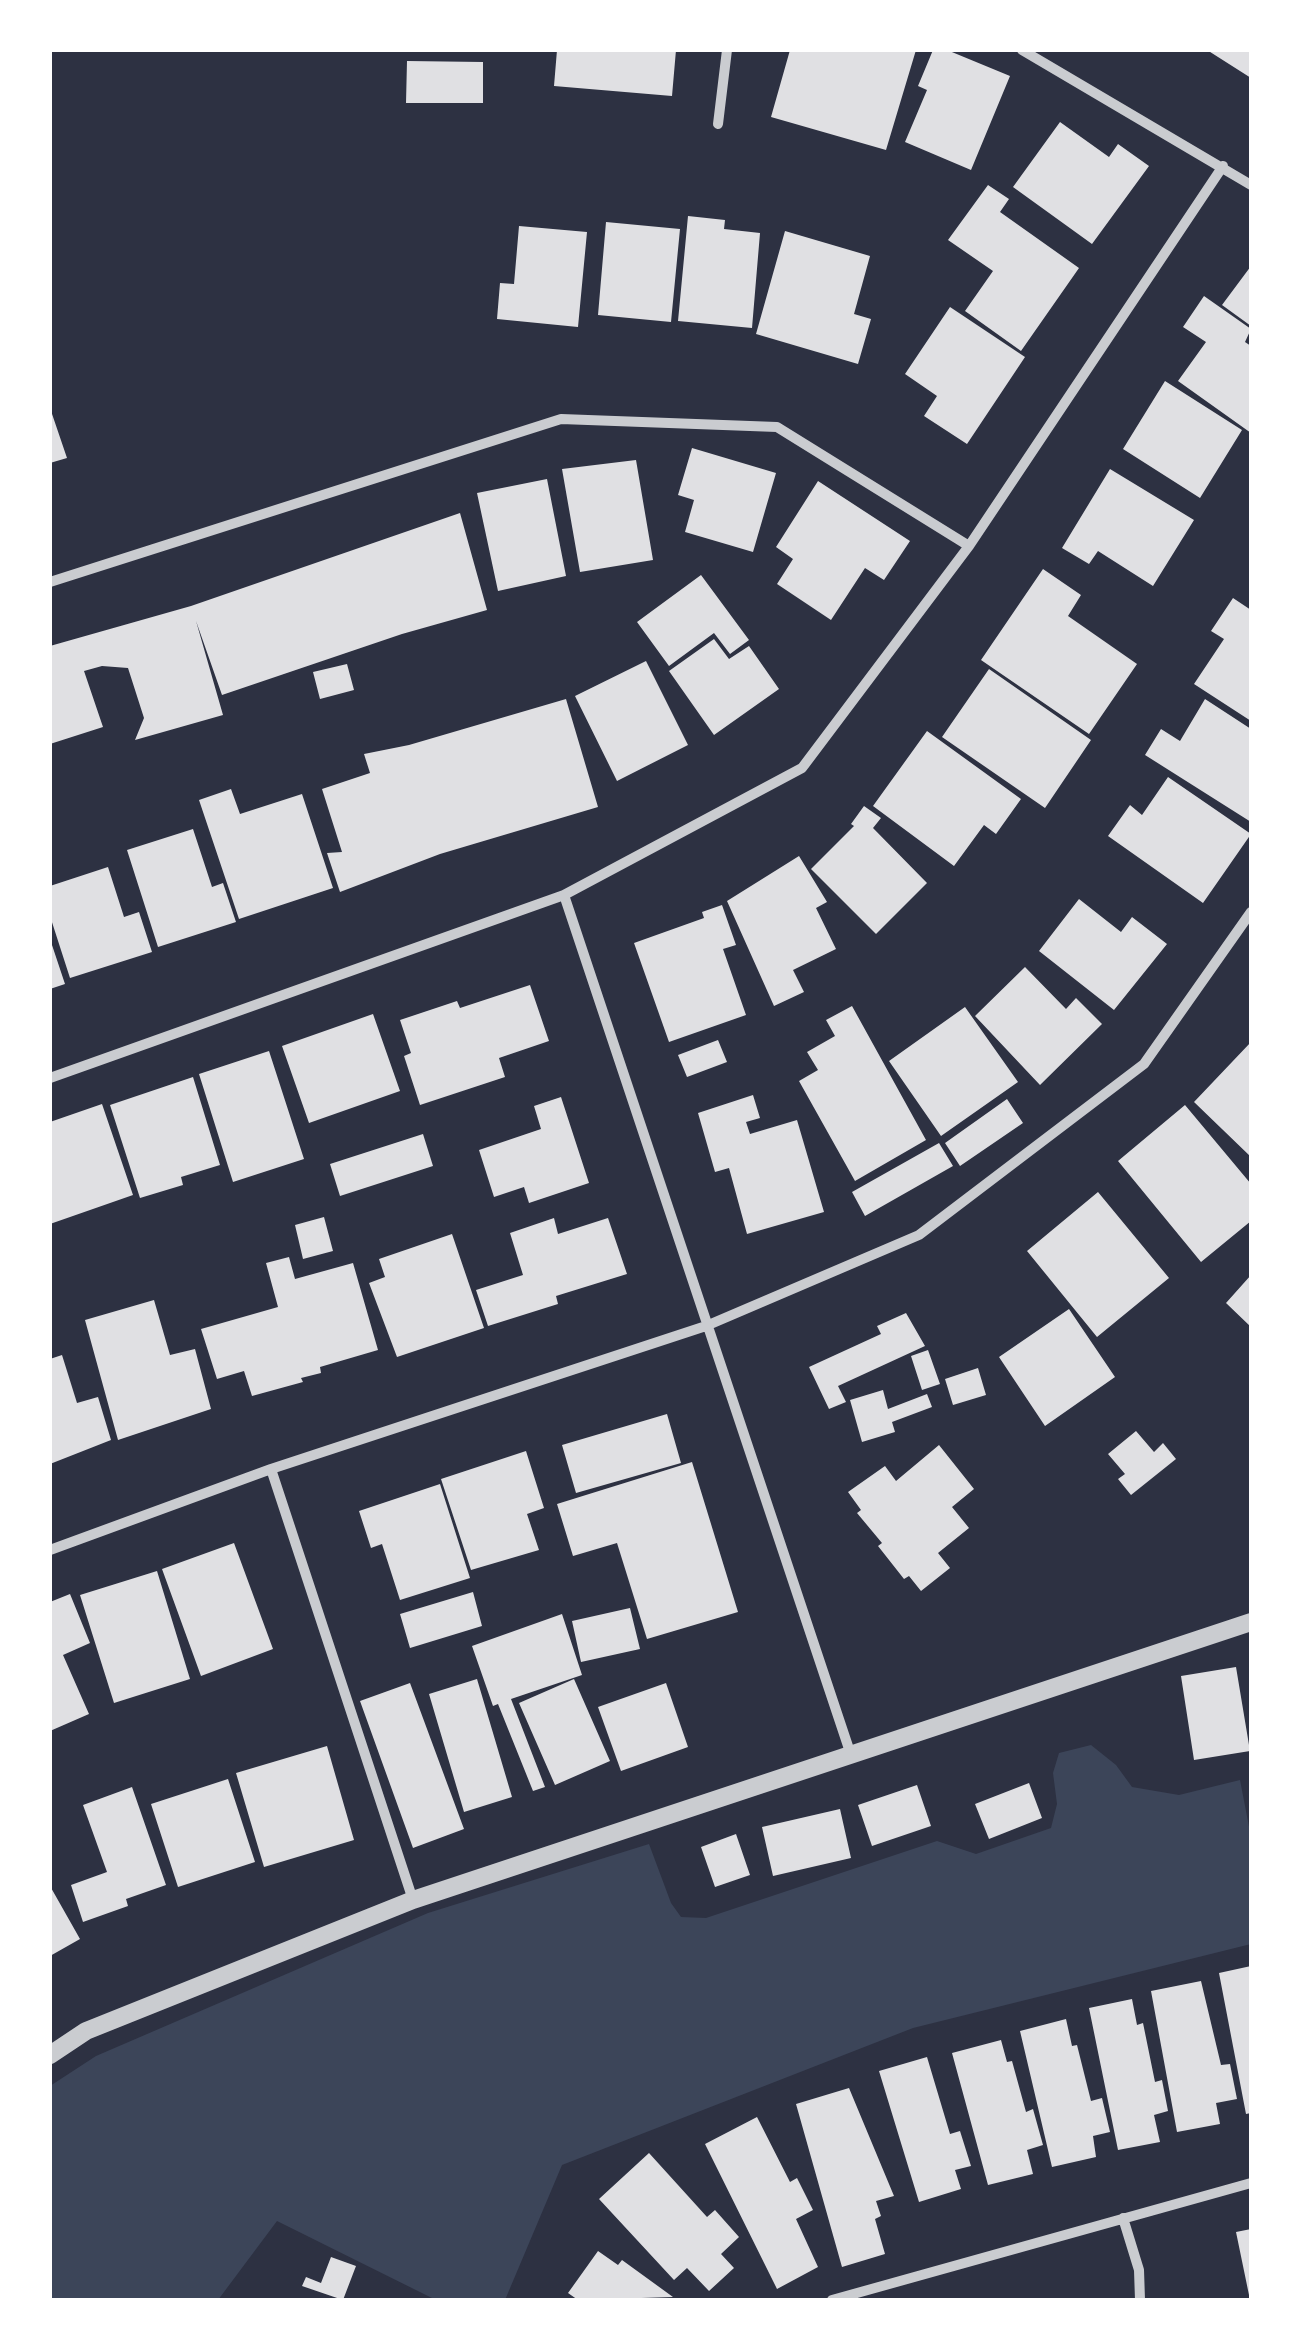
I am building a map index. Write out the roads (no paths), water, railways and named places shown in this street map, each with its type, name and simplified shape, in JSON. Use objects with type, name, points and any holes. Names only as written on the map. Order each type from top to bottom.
[{"type":"street","points":[[718,124],[728,50]]},
{"type":"street","points":[[1022,50],[1251,185]]},
{"type":"street","points":[[50,1078],[564,895],[802,768],[969,546],[1223,166]]},
{"type":"street","points":[[50,582],[561,419],[777,427],[969,546]]},
{"type":"street","points":[[564,895],[850,1752]]},
{"type":"street","points":[[50,1550],[271,1469],[706,1326],[919,1236],[1144,1064],[1251,912]]},
{"type":"street","points":[[271,1469],[413,1900]]},
{"type":"street","points":[[50,2056],[86,2030],[413,1900],[1251,1622]]},
{"type":"street","points":[[832,2300],[1251,2183]]},
{"type":"street","points":[[1124,2218],[1139,2270],[1140,2300]]}]
